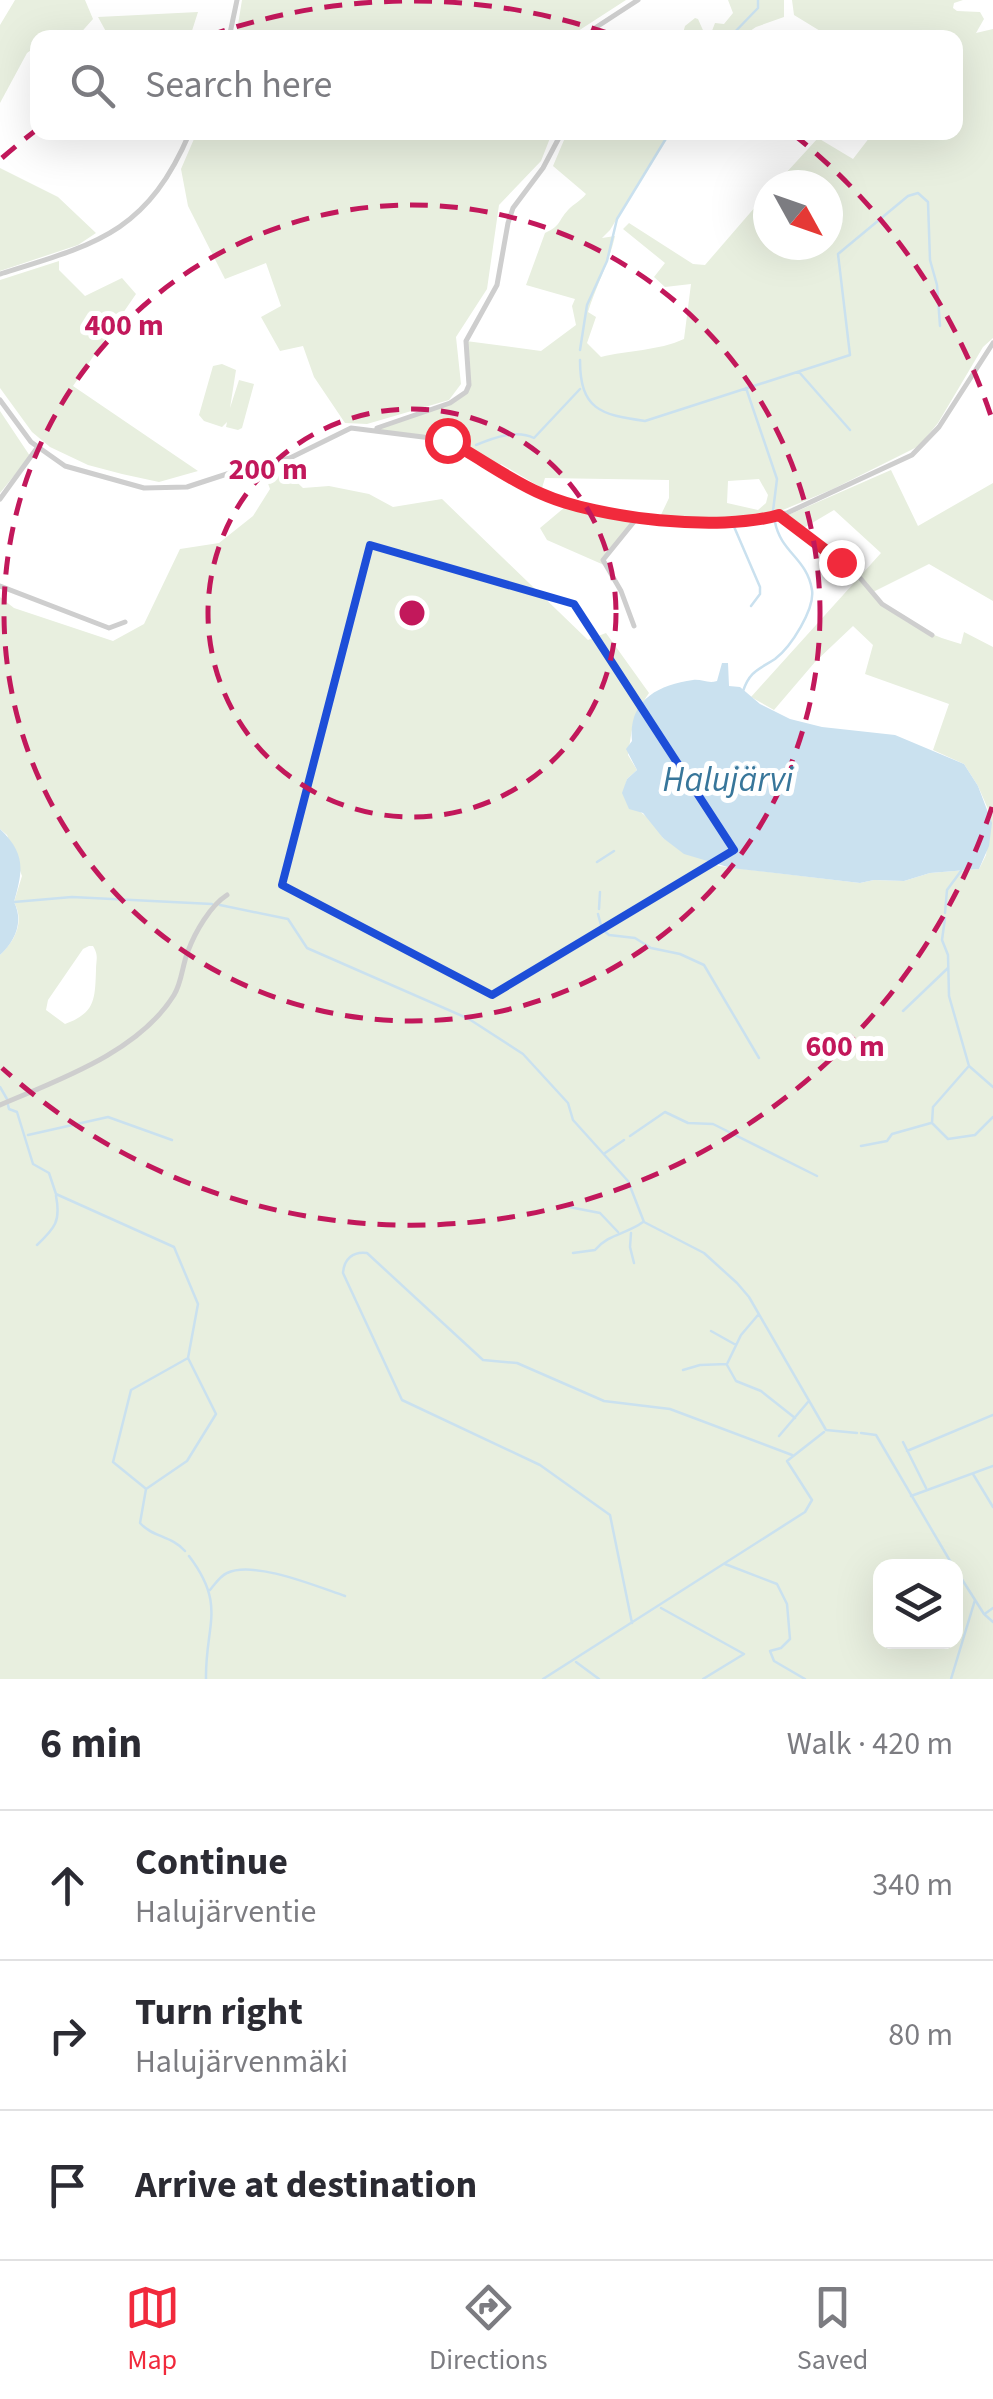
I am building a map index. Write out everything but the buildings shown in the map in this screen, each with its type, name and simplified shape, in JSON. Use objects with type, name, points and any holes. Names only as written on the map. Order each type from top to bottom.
[{"type":"street","points":[[231,30],[237,0]]},
{"type":"street","points":[[593,30],[638,0]]},
{"type":"street","points":[[0,274],[78,250],[126,224],[158,193],[186,140]]},
{"type":"street","points":[[372,429],[450,403],[466,392],[466,341],[498,284],[513,208],[558,140]]},
{"type":"street","points":[[0,400],[38,448],[65,466],[144,488],[186,487],[290,458],[344,429],[372,429],[447,440],[542,494],[656,522],[732,520],[779,515],[912,455],[939,426],[993,343]]},
{"type":"street","points":[[0,499],[38,448]]},
{"type":"street","points":[[779,515],[855,572],[890,611],[932,635]]},
{"type":"street","points":[[634,626],[626,601],[604,560],[637,518]]},
{"type":"street","points":[[0,586],[109,628],[125,622]]},
{"type":"street","points":[[0,1105],[80,1072],[136,1035],[172,997],[188,950],[201,926],[227,895]]},
{"type":"highlighted area","points":[[370,545],[574,604],[734,850],[492,995],[282,885]]},
{"type":"green space","points":[[15,0],[85,0],[93,19],[83,30],[30,30],[30,51],[0,103],[0,25]]},
{"type":"green space","points":[[242,0],[626,0],[580,30],[237,30]]},
{"type":"green space","points":[[728,0],[784,0],[784,17],[756,27],[712,30],[715,23],[724,24],[733,13]]},
{"type":"green space","points":[[792,0],[963,0],[954,3],[953,8],[980,12],[984,19],[976,33],[993,29],[993,338],[983,347],[938,423],[919,446],[778,512],[746,517],[659,519],[669,498],[669,480],[545,478],[542,488],[447,440],[372,429],[458,400],[469,385],[466,341],[541,351],[576,325],[572,306],[575,299],[526,285],[545,233],[586,194],[553,166],[564,140],[666,140],[602,238],[615,236],[588,312],[596,317],[587,343],[601,357],[664,346],[684,339],[691,284],[665,287],[654,277],[665,263],[623,229],[629,223],[693,264],[705,265],[753,209],[753,260],[843,260],[843,170],[789,170],[816,140],[853,159],[868,140],[963,140],[963,30],[819,30],[794,15]],"holes":[[[759,479],[768,495],[758,510],[727,503],[728,481]]]},
{"type":"green space","points":[[198,12],[192,30],[105,30],[98,17]]},
{"type":"green space","points":[[695,18],[703,30],[684,30]]},
{"type":"green space","points":[[194,140],[549,140],[541,161],[499,205],[487,289],[456,337],[461,384],[449,400],[367,424],[345,423],[314,377],[303,346],[280,351],[261,317],[281,306],[266,263],[225,279],[188,206],[181,169]]},
{"type":"green space","points":[[0,168],[58,197],[96,233],[78,245],[0,271]]},
{"type":"green space","points":[[59,261],[59,270],[85,296],[122,278],[136,294],[73,386],[198,471],[159,482],[88,465],[50,447],[32,432],[0,388],[0,280]]},
{"type":"green space","points":[[222,364],[236,370],[230,408],[239,380],[254,384],[242,428],[238,430],[226,427],[227,422],[222,427],[204,421],[199,415],[213,366]]},
{"type":"green space","points":[[0,411],[30,456],[0,493]]},
{"type":"green space","points":[[891,470],[918,526],[993,483],[993,601],[929,564],[871,593],[924,631],[961,644],[964,632],[993,647],[993,1679],[0,1679],[0,955],[17,931],[19,917],[14,902],[22,876],[7,835],[0,829],[0,597],[14,608],[113,641],[144,624],[180,549],[219,543],[253,516],[270,489],[265,475],[285,471],[303,488],[329,486],[369,494],[393,507],[442,499],[588,640],[606,633],[649,693],[634,723],[628,755],[637,770],[625,787],[638,810],[653,822],[663,838],[719,866],[860,883],[904,881],[930,873],[979,869],[986,855],[991,816],[964,764],[933,750],[949,704],[865,674],[873,645],[853,626],[815,662],[774,710],[751,697],[881,553],[834,510],[802,529],[786,516]],"holes":[[[93,946],[97,955],[94,997],[88,1010],[65,1024],[46,1010],[48,1000],[83,949]]]},
{"type":"green space","points":[[571,502],[637,518],[608,552],[604,565],[547,540],[540,528]]},
{"type":"water","name":"Halujärvi","points":[[722,663],[728,663],[729,686],[740,687],[760,704],[790,719],[822,727],[895,735],[964,764],[978,786],[992,823],[989,846],[979,869],[930,873],[904,881],[860,883],[731,868],[684,854],[663,838],[643,813],[629,809],[622,793],[627,779],[637,770],[626,749],[632,741],[635,715],[648,697],[668,686],[693,680],[717,681]]},
{"type":"water","points":[[0,829],[14,846],[20,871],[14,902],[16,931],[0,955]]},
{"type":"waterway","points":[[737,30],[758,8],[758,0]]},
{"type":"waterway","points":[[580,350],[587,305],[607,261],[617,219],[665,140]]},
{"type":"waterway","points":[[580,360],[584,389],[596,407],[616,416],[645,421],[850,355],[838,254],[908,196],[918,193],[928,202],[930,260],[937,285],[940,326]]},
{"type":"waterway","points":[[799,372],[850,430]]},
{"type":"waterway","points":[[746,388],[777,479],[773,511]]},
{"type":"waterway","points":[[476,445],[512,434],[534,438],[580,389]]},
{"type":"waterway","points":[[732,522],[760,587],[751,606]]},
{"type":"waterway","points":[[743,691],[752,675],[788,646],[801,627],[812,598],[805,570],[783,541],[775,522]]},
{"type":"waterway","points":[[597,862],[614,851]]},
{"type":"waterway","points":[[945,913],[947,890],[961,871]]},
{"type":"waterway","points":[[599,909],[600,892]]},
{"type":"waterway","points":[[14,902],[72,897],[212,904]]},
{"type":"waterway","points":[[220,905],[288,919],[307,948],[469,1019],[523,1054],[568,1103],[573,1120],[628,1181],[644,1222],[704,1253],[749,1297],[826,1430],[857,1433]]},
{"type":"waterway","points":[[598,914],[602,929],[609,935],[635,938],[651,948],[680,954],[704,965],[759,1058]]},
{"type":"waterway","points":[[945,918],[942,940],[948,955],[949,996],[969,1066],[993,1087]]},
{"type":"waterway","points":[[903,1011],[948,968]]},
{"type":"waterway","points":[[968,1067],[933,1107],[932,1123],[948,1139],[975,1135],[993,1117]]},
{"type":"waterway","points":[[0,1087],[7,1099]]},
{"type":"waterway","points":[[8,1105],[17,1112],[33,1164],[49,1173],[56,1194],[174,1247],[198,1304],[188,1358],[216,1414],[187,1461],[146,1489],[140,1523],[185,1551]]},
{"type":"waterway","points":[[630,1136],[665,1112],[688,1123],[713,1124],[817,1176]]},
{"type":"waterway","points":[[28,1135],[108,1117],[172,1140]]},
{"type":"waterway","points":[[861,1146],[887,1141],[892,1134],[931,1123]]},
{"type":"waterway","points":[[605,1153],[624,1140]]},
{"type":"waterway","points":[[37,1245],[55,1224],[56,1196]]},
{"type":"waterway","points":[[569,1207],[600,1213],[618,1232]]},
{"type":"waterway","points":[[573,1253],[595,1250],[643,1222]]},
{"type":"waterway","points":[[631,1233],[634,1263]]},
{"type":"waterway","points":[[632,1623],[610,1515],[540,1465],[402,1400],[343,1273],[350,1257],[367,1253],[483,1360],[517,1363],[604,1401],[670,1409],[792,1455]]},
{"type":"waterway","points":[[683,1370],[727,1364],[741,1335],[758,1315]]},
{"type":"waterway","points":[[711,1331],[736,1345]]},
{"type":"waterway","points":[[145,1488],[113,1462],[131,1390],[188,1358]]},
{"type":"waterway","points":[[727,1365],[736,1381],[761,1391],[795,1418]]},
{"type":"waterway","points":[[779,1436],[808,1402]]},
{"type":"waterway","points":[[907,1451],[993,1415]]},
{"type":"waterway","points":[[543,1679],[805,1512],[812,1500],[787,1461],[824,1432]]},
{"type":"waterway","points":[[861,1433],[876,1435],[949,1559]]},
{"type":"waterway","points":[[903,1442],[926,1488]]},
{"type":"waterway","points":[[911,1496],[993,1466]]},
{"type":"waterway","points":[[973,1474],[993,1507]]},
{"type":"waterway","points":[[189,1556],[201,1573],[211,1603],[206,1679]]},
{"type":"waterway","points":[[725,1564],[777,1584],[787,1604],[790,1639],[781,1648],[770,1651],[774,1661],[805,1679]]},
{"type":"waterway","points":[[210,1590],[227,1573],[253,1570],[286,1576],[345,1596]]},
{"type":"waterway","points":[[963,1581],[993,1622]]},
{"type":"waterway","points":[[951,1679],[975,1600]]},
{"type":"waterway","points":[[661,1608],[744,1654],[703,1679]]},
{"type":"waterway","points":[[986,1613],[993,1608]]},
{"type":"waterway","points":[[576,1662],[599,1679]]},
{"type":"route","points":[[447,440],[542,494],[637,518],[656,522],[779,515],[841,562]]}]
